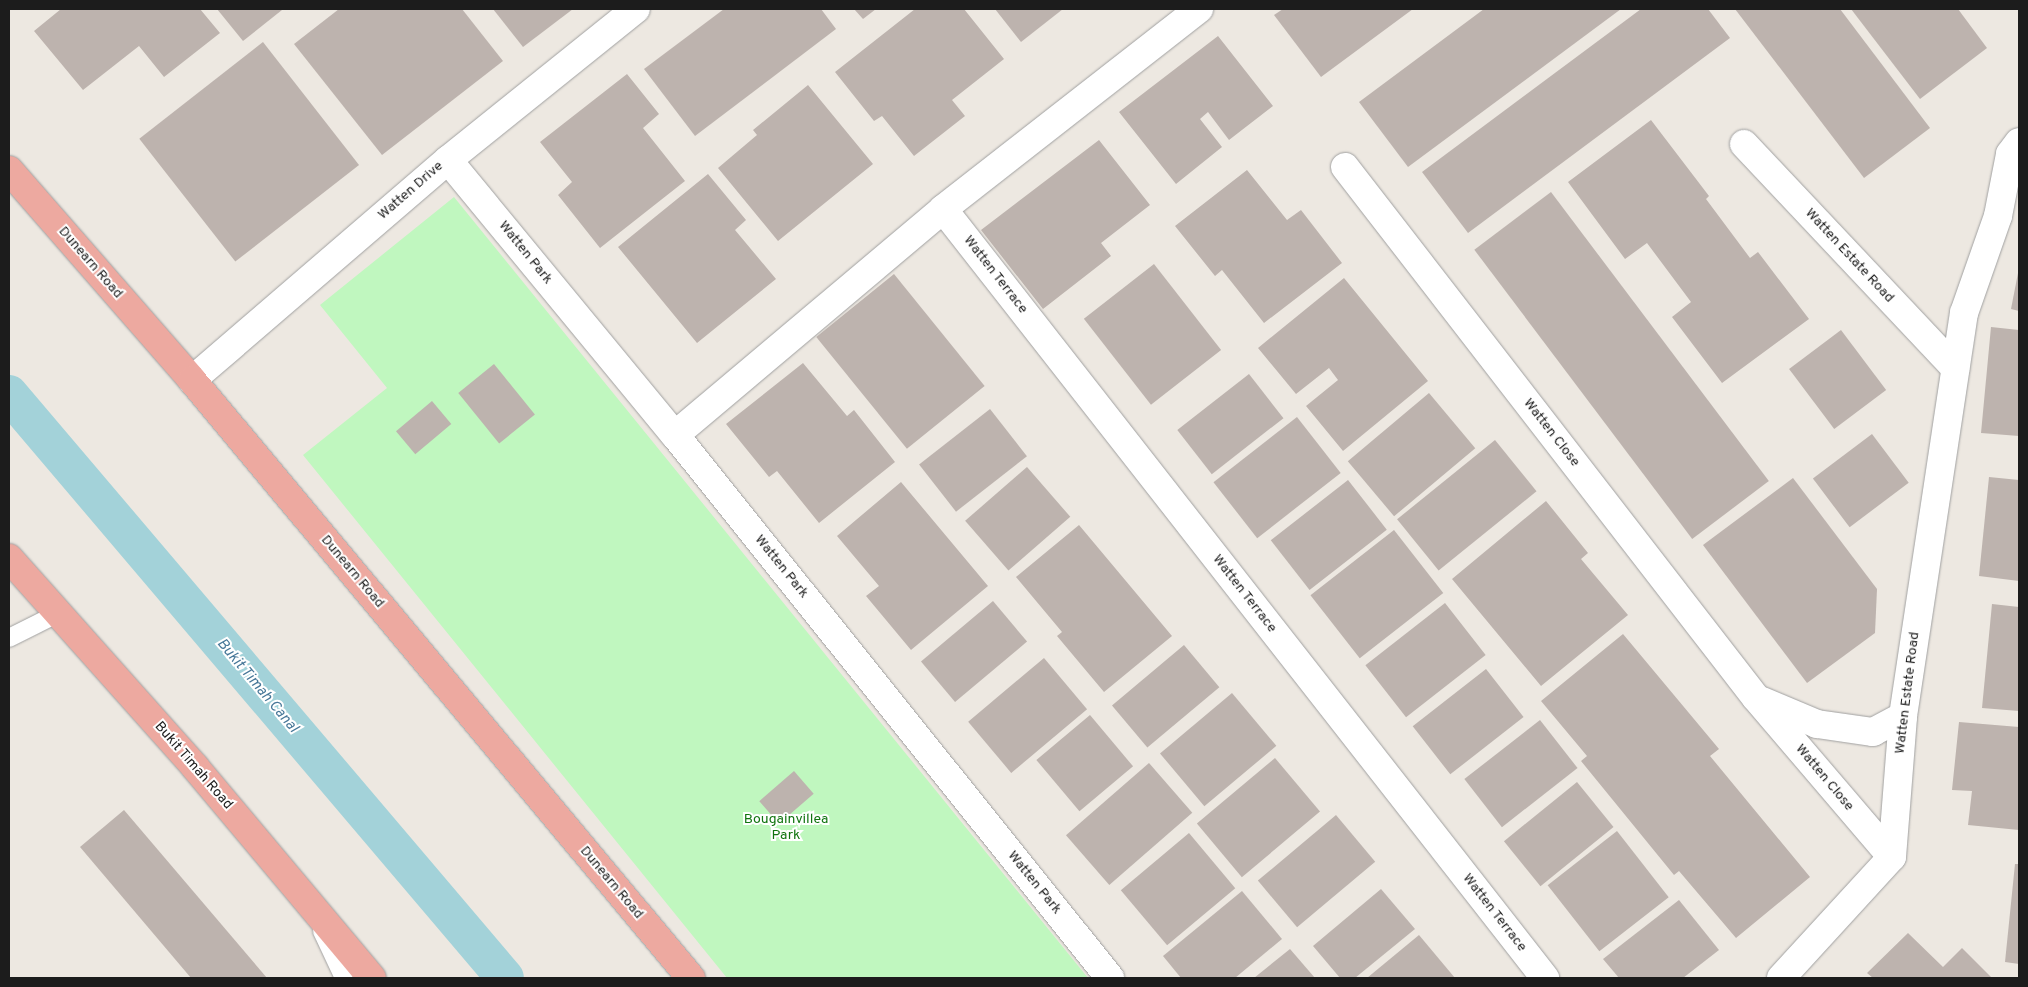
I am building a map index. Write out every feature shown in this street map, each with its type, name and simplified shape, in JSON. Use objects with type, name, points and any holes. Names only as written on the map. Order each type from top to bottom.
[{"type":"highway","name":"Dunearn Road","points":[[9,170],[192,380],[691,978]]},
{"type":"highway","name":"Bukit Timah Road","points":[[9,558],[195,767],[372,978]]},
{"type":"street","name":"Watten Drive","points":[[192,380],[448,160],[636,9]]},
{"type":"street","points":[[675,435],[944,210],[1199,9]]},
{"type":"street","name":"Watten Estate Road","points":[[1892,857],[1903,716],[1964,313],[2009,212],[2010,154],[2019,142]]},
{"type":"street","name":"Watten Estate Road","points":[[1744,144],[1955,368]]},
{"type":"street","name":"Watten Park","points":[[448,160],[675,435],[1110,978]]},
{"type":"street","name":"Watten Close","points":[[1345,167],[1756,698],[1892,857]]},
{"type":"street","name":"Watten Terrace","points":[[944,210],[1545,978]]},
{"type":"street","name":"Watten Close","points":[[1756,698],[1817,724],[1873,732],[1903,716]]},
{"type":"street","points":[[1781,978],[1892,857]]},
{"type":"lane","points":[[9,638],[57,614]]},
{"type":"lane","points":[[308,900],[344,978]]},
{"type":"green space","name":"Bougainvillea Park","points":[[454,197],[1088,978],[727,978],[303,455],[387,388],[320,305]]},
{"type":"building","points":[[61,9],[200,9],[220,33],[164,77],[139,46],[83,90],[34,31]]},
{"type":"building","points":[[217,9],[281,9],[282,10],[243,41]]},
{"type":"building","points":[[339,9],[462,9],[503,61],[382,155],[294,44]]},
{"type":"building","points":[[493,9],[573,9],[523,47]]},
{"type":"building","points":[[724,9],[821,9],[836,29],[695,136],[644,69]]},
{"type":"building","points":[[854,9],[876,9],[863,19]]},
{"type":"building","points":[[915,9],[964,9],[1004,59],[952,100],[965,116],[914,156],[882,116],[874,121],[835,72]]},
{"type":"building","points":[[995,9],[1063,9],[1021,42]]},
{"type":"building","points":[[1283,9],[1413,9],[1321,77],[1274,15]]},
{"type":"building","points":[[1484,9],[1621,9],[1408,167],[1359,102]]},
{"type":"building","points":[[1641,9],[1708,9],[1730,38],[1468,233],[1422,172]]},
{"type":"building","points":[[1735,9],[1840,9],[1930,128],[1864,178]]},
{"type":"building","points":[[1851,9],[1958,9],[1987,48],[1920,99]]},
{"type":"building","points":[[1218,36],[1273,106],[1229,140],[1208,112],[1200,119],[1222,147],[1176,184],[1119,112]]},
{"type":"building","points":[[263,42],[359,165],[235,262],[139,139]]},
{"type":"building","points":[[627,74],[659,114],[643,128],[685,181],[600,248],[558,195],[572,182],[540,142]]},
{"type":"building","points":[[808,85],[873,164],[778,241],[718,168],[757,135],[753,130]]},
{"type":"building","points":[[1651,120],[1709,196],[1706,199],[1750,258],[1758,252],[1809,319],[1722,383],[1672,317],[1691,302],[1647,243],[1625,259],[1568,182]]},
{"type":"building","points":[[1099,140],[1150,205],[1101,243],[1111,256],[1043,309],[981,230]]},
{"type":"building","points":[[1247,170],[1287,220],[1301,210],[1342,263],[1264,323],[1222,270],[1215,276],[1175,226]]},
{"type":"building","points":[[708,174],[746,220],[735,230],[776,279],[697,343],[618,247]]},
{"type":"building","points":[[1551,192],[1769,481],[1692,539],[1474,250]]},
{"type":"building","points":[[1154,264],[1221,350],[1151,405],[1084,319]]},
{"type":"building","points":[[2019,273],[2019,311],[2011,309]]},
{"type":"building","points":[[894,274],[985,386],[907,449],[816,337]]},
{"type":"building","points":[[1344,278],[1428,381],[1343,451],[1306,406],[1338,380],[1329,368],[1296,394],[1258,348]]},
{"type":"building","points":[[1991,327],[2019,330],[2019,436],[1981,433]]},
{"type":"building","points":[[1841,330],[1886,390],[1834,429],[1789,369]]},
{"type":"building","points":[[803,363],[847,416],[854,410],[895,462],[819,523],[777,471],[769,477],[726,424]]},
{"type":"building","points":[[494,364],[535,415],[499,443],[458,393]]},
{"type":"building","points":[[1249,374],[1283,418],[1212,474],[1177,430]]},
{"type":"building","points":[[1429,393],[1475,448],[1394,516],[1348,461]]},
{"type":"building","points":[[432,401],[451,424],[415,454],[396,431]]},
{"type":"building","points":[[990,409],[1027,456],[956,512],[919,464]]},
{"type":"building","points":[[1297,417],[1341,473],[1257,538],[1213,482]]},
{"type":"building","points":[[1872,434],[1909,483],[1850,527],[1813,479]]},
{"type":"building","points":[[1495,440],[1537,491],[1439,571],[1397,519]]},
{"type":"building","points":[[1027,467],[1070,517],[1008,571],[965,521]]},
{"type":"building","points":[[1989,477],[2019,480],[2019,581],[1979,576]]},
{"type":"building","points":[[1793,478],[1877,589],[1875,633],[1807,683],[1703,545]]},
{"type":"building","points":[[1348,480],[1387,530],[1310,590],[1271,540]]},
{"type":"building","points":[[901,482],[988,586],[911,650],[866,596],[879,586],[837,536]]},
{"type":"building","points":[[1546,501],[1588,553],[1581,559],[1628,615],[1541,686],[1452,579]]},
{"type":"building","points":[[1079,525],[1172,636],[1104,692],[1057,636],[1062,632],[1016,577]]},
{"type":"building","points":[[1394,530],[1443,593],[1360,658],[1310,595]]},
{"type":"building","points":[[993,601],[1027,642],[955,702],[921,661]]},
{"type":"building","points":[[1445,603],[1486,655],[1406,717],[1365,665]]},
{"type":"building","points":[[1992,604],[2019,607],[2019,711],[1982,708]]},
{"type":"building","points":[[1623,634],[1719,749],[1710,756],[1810,877],[1736,938],[1679,871],[1674,875],[1581,761],[1587,756],[1541,701]]},
{"type":"building","points":[[1184,645],[1219,687],[1147,748],[1112,705]]},
{"type":"building","points":[[1044,658],[1087,709],[1011,773],[968,722]]},
{"type":"building","points":[[1486,669],[1524,717],[1450,774],[1413,726]]},
{"type":"building","points":[[1232,693],[1276,746],[1204,806],[1160,753]]},
{"type":"building","points":[[1090,715],[1133,766],[1079,811],[1036,760]]},
{"type":"building","points":[[1540,720],[1578,768],[1502,827],[1464,779]]},
{"type":"building","points":[[1959,722],[2019,727],[2019,830],[1968,825],[1972,791],[1952,790]]},
{"type":"building","points":[[1275,758],[1320,812],[1242,877],[1197,824]]},
{"type":"building","points":[[1149,763],[1192,813],[1109,885],[1066,835]]},
{"type":"building","points":[[794,771],[814,794],[779,824],[759,801]]},
{"type":"building","points":[[1577,782],[1614,827],[1540,886],[1504,841]]},
{"type":"building","points":[[124,810],[267,978],[191,978],[80,847]]},
{"type":"building","points":[[1336,815],[1375,862],[1297,927],[1258,881]]},
{"type":"building","points":[[1617,831],[1669,897],[1599,951],[1548,885]]},
{"type":"building","points":[[1189,833],[1235,888],[1167,945],[1121,890]]},
{"type":"building","points":[[2015,864],[2019,864],[2019,964],[2005,962]]},
{"type":"building","points":[[1381,889],[1415,929],[1355,978],[1340,978],[1313,946]]},
{"type":"building","points":[[1242,891],[1282,939],[1235,978],[1181,978],[1163,956]]},
{"type":"building","points":[[1679,900],[1719,950],[1683,978],[1619,978],[1603,959]]},
{"type":"building","points":[[1908,933],[1943,967],[1962,948],[1992,978],[1873,978],[1867,973]]},
{"type":"building","points":[[1419,935],[1455,978],[1367,978]]},
{"type":"building","points":[[1290,949],[1315,978],[1254,978]]},
{"type":"waterway","name":"Bukit Timah Canal","points":[[9,394],[505,978]]}]
